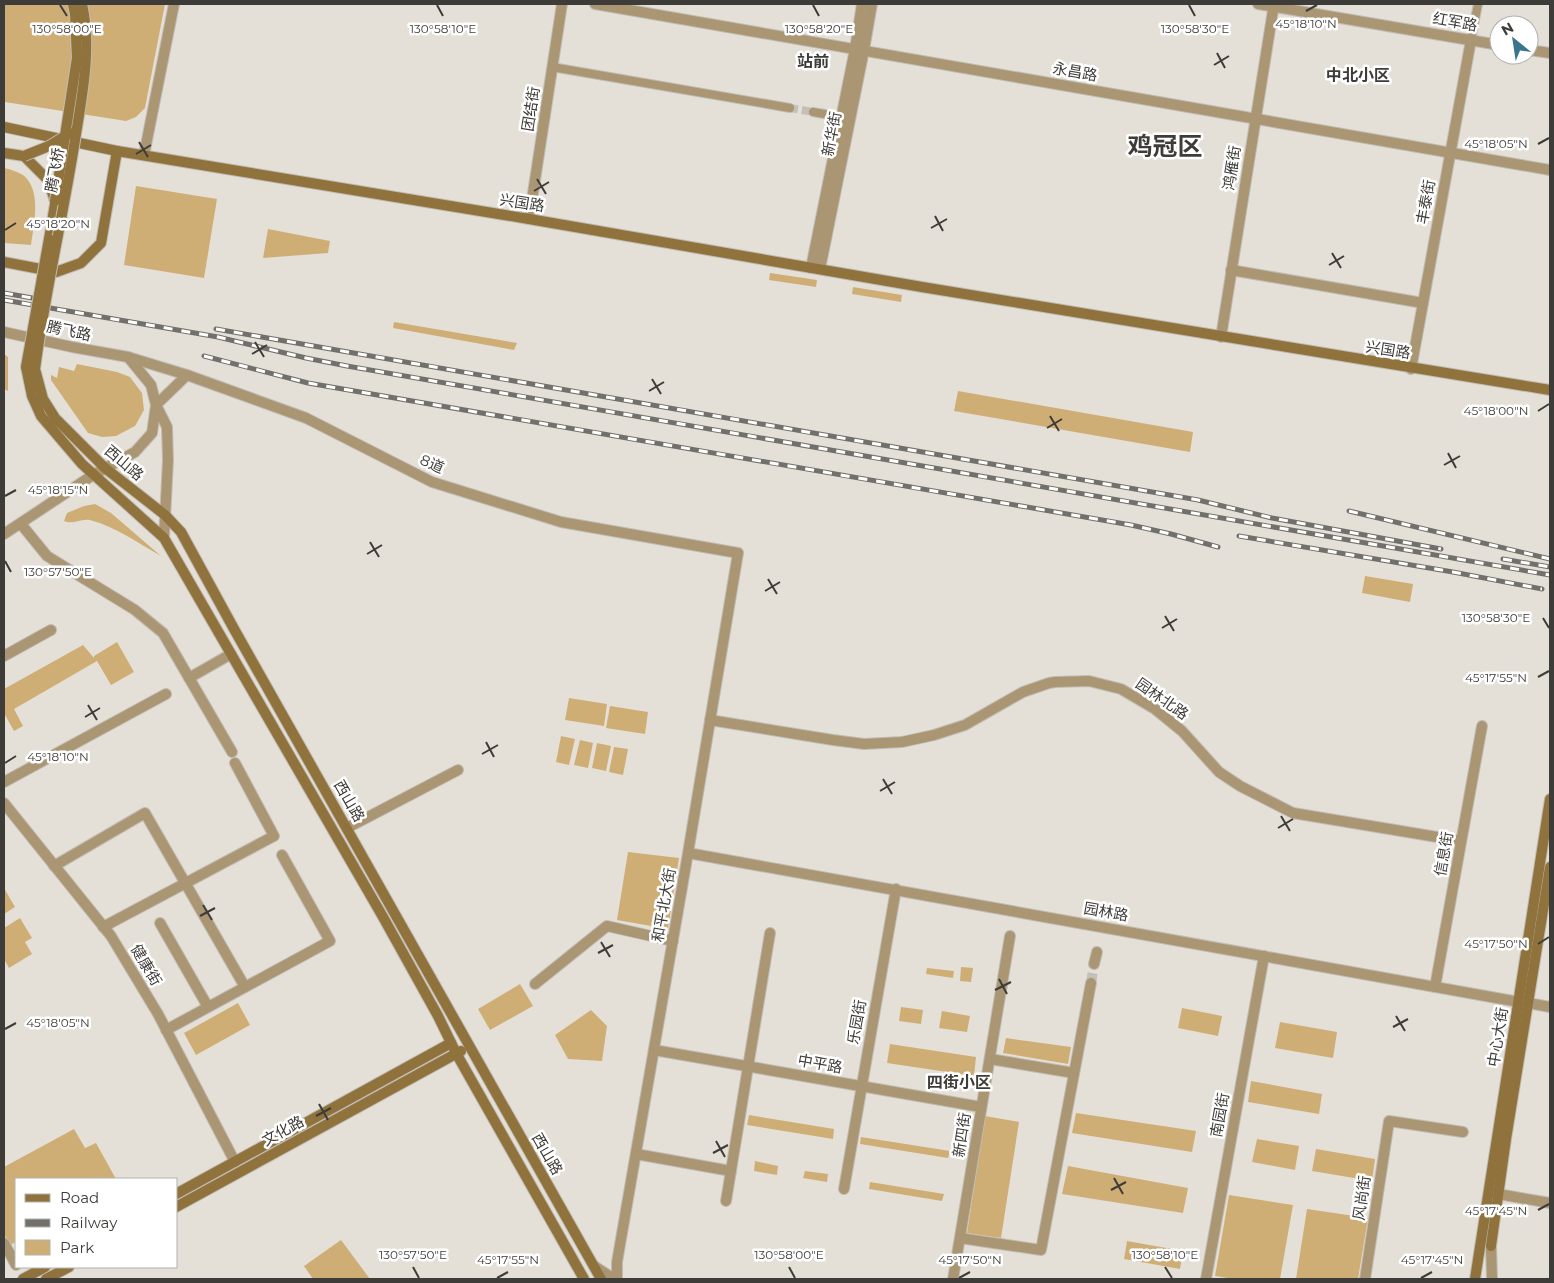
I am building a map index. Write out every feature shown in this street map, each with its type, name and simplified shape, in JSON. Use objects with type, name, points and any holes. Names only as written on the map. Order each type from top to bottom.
[{"type":"main road","name":"腾飞桥","points":[[30,368],[78,58],[75,14],[72,4]]},
{"type":"main road","name":"腾飞桥","points":[[30,368],[61,219],[83,95],[86,56],[85,15],[82,4]]},
{"type":"main road","name":"兴国路","points":[[4,127],[117,151],[1411,369],[1550,390]]},
{"type":"main road","points":[[4,153],[24,156],[49,146],[78,127]]},
{"type":"main road","points":[[4,262],[56,272],[81,263],[101,243],[117,151]]},
{"type":"main road","points":[[24,156],[48,180],[61,219]]},
{"type":"main road","name":"西山路","points":[[30,368],[43,399],[55,418],[105,468],[165,515],[181,532],[237,636],[594,1266],[611,1279]]},
{"type":"main road","name":"西山路","points":[[30,368],[32,396],[41,416],[93,475],[164,538],[388,926],[438,1016],[456,1053],[584,1279]]},
{"type":"main road","name":"中心大街","points":[[1491,1246],[1550,799]]},
{"type":"main road","name":"中心大街","points":[[1475,1279],[1550,867]]},
{"type":"main road","points":[[451,1043],[469,1047]]},
{"type":"main road","name":"文化路","points":[[178,1193],[451,1043]]},
{"type":"main road","name":"文化路","points":[[178,1206],[469,1047]]},
{"type":"main road","points":[[23,1279],[43,1268]]},
{"type":"main road","points":[[46,1279],[66,1268]]},
{"type":"street","points":[[144,155],[174,4]]},
{"type":"street","name":"团结街","points":[[529,219],[562,4]]},
{"type":"street","name":"永昌路","points":[[595,4],[1550,170]]},
{"type":"street","name":"新华街","points":[[815,268],[859,50],[862,4]]},
{"type":"street","name":"新华街","points":[[815,268],[841,117],[872,4]]},
{"type":"street","name":"红军路","points":[[1258,4],[1274,5],[1489,43]]},
{"type":"street","points":[[1471,40],[1478,4]]},
{"type":"street","name":"鸿雁街","points":[[1220,337],[1274,5]]},
{"type":"street","name":"丰泰街","points":[[1411,369],[1471,40]]},
{"type":"street","points":[[552,67],[790,108]]},
{"type":"street","points":[[814,112],[841,117]]},
{"type":"street","points":[[1231,270],[1423,303]]},
{"type":"street","name":"腾飞路","points":[[4,332],[72,348],[128,357]]},
{"type":"street","points":[[128,357],[151,385],[156,405],[167,427],[168,460],[164,538]]},
{"type":"street","name":"8道","points":[[128,357],[187,375],[306,418],[432,482],[561,522],[738,553]]},
{"type":"street","points":[[4,534],[93,475],[135,452],[152,433],[156,405],[187,375]]},
{"type":"street","points":[[21,524],[46,556],[135,610],[163,633],[232,752]]},
{"type":"street","name":"和平北大街","points":[[611,1279],[617,1262],[636,1154],[738,553]]},
{"type":"street","points":[[4,656],[51,630]]},
{"type":"street","points":[[189,678],[231,654]]},
{"type":"street","name":"园林北路","points":[[710,720],[864,744],[902,742],[934,735],[965,725],[1023,692],[1049,683],[1089,681],[1121,689],[1155,709],[1182,731],[1219,772],[1240,786],[1293,813],[1461,841]]},
{"type":"street","points":[[4,782],[166,694]]},
{"type":"street","name":"信息街","points":[[1435,987],[1482,726]]},
{"type":"street","points":[[104,927],[274,836],[234,763]]},
{"type":"street","points":[[347,828],[458,770]]},
{"type":"street","name":"健康街","points":[[4,803],[111,936],[166,1030],[235,1162]]},
{"type":"street","points":[[54,866],[145,813],[245,987]]},
{"type":"street","name":"园林路","points":[[688,853],[1550,1007]]},
{"type":"street","points":[[166,1030],[330,941],[282,854]]},
{"type":"street","name":"乐园街","points":[[844,1189],[896,890]]},
{"type":"street","points":[[160,922],[208,1007]]},
{"type":"street","points":[[535,984],[607,926],[673,941]]},
{"type":"street","points":[[726,1201],[770,933]]},
{"type":"street","name":"新四街","points":[[953,1279],[1010,936]]},
{"type":"street","points":[[1094,964],[1097,952]]},
{"type":"street","name":"南园街","points":[[1206,1279],[1264,956]]},
{"type":"street","points":[[960,1238],[1041,1250],[1091,983]]},
{"type":"street","name":"中平路","points":[[654,1050],[982,1107]]},
{"type":"street","points":[[990,1059],[1074,1074]]},
{"type":"street","name":"风尚街","points":[[1365,1279],[1389,1121],[1462,1132]]},
{"type":"street","points":[[636,1154],[731,1171]]},
{"type":"street","points":[[224,1168],[229,1178]]},
{"type":"street","points":[[1498,1194],[1550,1203]]},
{"type":"street","points":[[4,1243],[15,1262]]},
{"type":"street","points":[[1491,1246],[1492,1279]]},
{"type":"green space","points":[[4,4],[165,4],[145,108],[136,117],[126,121],[5,102]]},
{"type":"green space","points":[[4,168],[23,175],[33,189],[35,208],[31,245],[4,243]]},
{"type":"green space","points":[[136,186],[217,199],[204,278],[124,265]]},
{"type":"green space","points":[[268,229],[330,241],[328,253],[263,258]]},
{"type":"green space","points":[[770,273],[817,280],[816,287],[769,280]]},
{"type":"green space","points":[[853,287],[902,295],[901,302],[852,294]]},
{"type":"green space","points":[[394,322],[517,343],[514,350],[393,328]]},
{"type":"green space","points":[[4,354],[8,357],[8,391],[4,389]]},
{"type":"green space","points":[[77,364],[117,372],[130,377],[142,393],[144,410],[135,426],[116,436],[102,437],[88,433],[51,380],[51,375],[57,378],[59,367],[74,371]]},
{"type":"green space","points":[[958,391],[1193,432],[1190,452],[954,411]]},
{"type":"green space","points":[[95,504],[111,513],[161,556],[100,523],[90,520],[64,521],[67,513]]},
{"type":"green space","points":[[1365,576],[1413,584],[1410,602],[1362,593]]},
{"type":"green space","points":[[117,642],[134,672],[111,685],[97,661],[14,709],[23,726],[14,731],[4,713],[4,689],[83,645],[94,658],[94,656]]},
{"type":"green space","points":[[569,698],[607,704],[604,726],[565,720]]},
{"type":"green space","points":[[610,706],[648,712],[645,734],[606,728]]},
{"type":"green space","points":[[561,736],[575,739],[569,765],[556,762]]},
{"type":"green space","points":[[580,740],[593,743],[588,768],[574,765]]},
{"type":"green space","points":[[597,743],[611,746],[606,771],[592,768]]},
{"type":"green space","points":[[614,747],[628,749],[623,775],[609,772]]},
{"type":"green space","points":[[628,852],[679,858],[668,929],[617,920]]},
{"type":"green space","points":[[4,888],[15,907],[4,914]]},
{"type":"green space","points":[[20,918],[32,938],[25,942],[32,954],[9,968],[4,959],[4,928]]},
{"type":"green space","points":[[961,967],[973,968],[971,982],[960,981]]},
{"type":"green space","points":[[927,968],[954,971],[953,978],[926,974]]},
{"type":"green space","points":[[520,984],[533,1006],[490,1030],[478,1009]]},
{"type":"green space","points":[[238,1003],[250,1025],[196,1055],[184,1033]]},
{"type":"green space","points":[[901,1007],[923,1010],[921,1024],[899,1021]]},
{"type":"green space","points":[[1182,1008],[1222,1016],[1218,1036],[1178,1028]]},
{"type":"green space","points":[[591,1010],[607,1026],[602,1061],[568,1059],[555,1035]]},
{"type":"green space","points":[[942,1011],[970,1016],[967,1032],[939,1028]]},
{"type":"green space","points":[[1280,1022],[1337,1032],[1333,1058],[1275,1048]]},
{"type":"green space","points":[[1006,1038],[1071,1047],[1068,1064],[1003,1053]]},
{"type":"green space","points":[[890,1044],[976,1057],[974,1076],[887,1063]]},
{"type":"green space","points":[[1251,1081],[1322,1094],[1319,1114],[1248,1102]]},
{"type":"green space","points":[[1076,1113],[1196,1131],[1192,1152],[1072,1133]]},
{"type":"green space","points":[[749,1115],[834,1129],[833,1139],[747,1125]]},
{"type":"green space","points":[[985,1116],[1019,1122],[1001,1238],[967,1233]]},
{"type":"green space","points":[[74,1129],[85,1148],[96,1143],[115,1178],[15,1178],[15,1242],[10,1245],[4,1234],[4,1167]]},
{"type":"green space","points":[[861,1137],[950,1151],[948,1158],[860,1144]]},
{"type":"green space","points":[[1257,1139],[1299,1146],[1295,1170],[1252,1162]]},
{"type":"green space","points":[[1316,1149],[1375,1159],[1372,1181],[1312,1171]]},
{"type":"green space","points":[[755,1161],[778,1166],[777,1175],[754,1171]]},
{"type":"green space","points":[[1068,1166],[1188,1188],[1183,1213],[1062,1194]]},
{"type":"green space","points":[[805,1171],[828,1174],[827,1182],[803,1178]]},
{"type":"green space","points":[[870,1182],[944,1194],[942,1201],[869,1189]]},
{"type":"green space","points":[[1229,1195],[1293,1205],[1280,1279],[1234,1279],[1215,1276]]},
{"type":"green space","points":[[1307,1209],[1368,1218],[1358,1279],[1296,1279]]},
{"type":"green space","points":[[341,1240],[370,1279],[313,1279],[304,1266]]},
{"type":"green space","points":[[1127,1241],[1183,1251],[1180,1269],[1124,1259]]},
{"type":"tunnel","points":[[790,108],[813,112]]},
{"type":"tunnel","points":[[1091,983],[1094,964]]},
{"type":"railway","points":[[4,293],[38,299]]},
{"type":"railway","points":[[4,300],[218,337],[347,366],[1550,575]]},
{"type":"railway","points":[[216,329],[1198,500],[1272,518],[1441,549]]},
{"type":"railway","points":[[204,356],[308,383],[1131,525],[1218,547]]},
{"type":"railway","points":[[1349,511],[1550,559]]},
{"type":"railway","points":[[1239,536],[1542,589]]},
{"type":"railway","points":[[1503,559],[1550,567]]},
{"type":"district","name":"站前","points":[[813,61]]},
{"type":"district","name":"中北小区","points":[[1358,75]]},
{"type":"district","name":"鸡冠区","points":[[1165,146]]},
{"type":"district","name":"四街小区","points":[[959,1082]]}]
